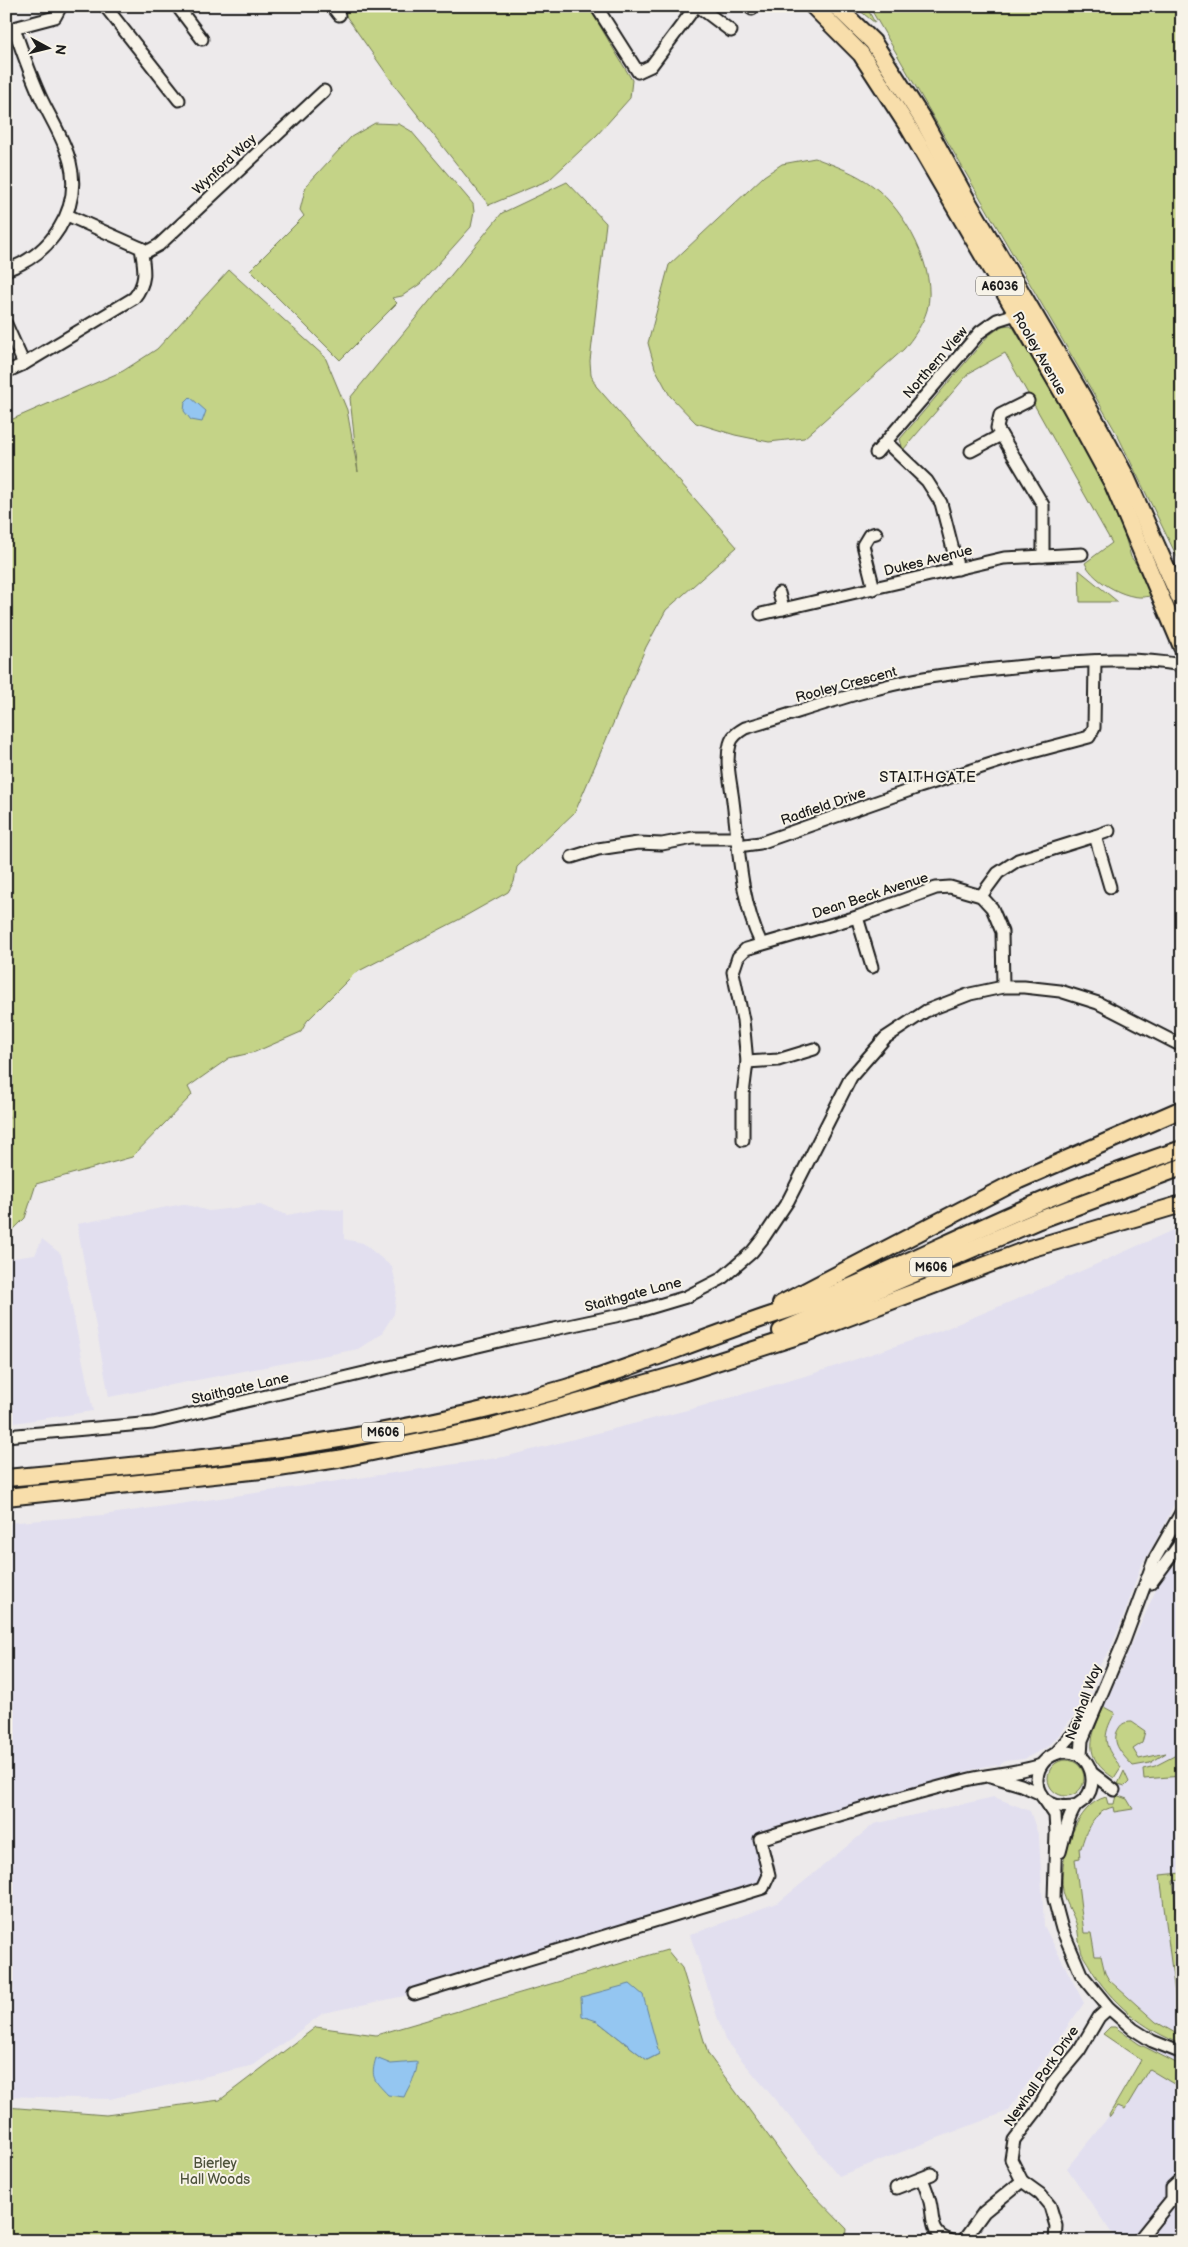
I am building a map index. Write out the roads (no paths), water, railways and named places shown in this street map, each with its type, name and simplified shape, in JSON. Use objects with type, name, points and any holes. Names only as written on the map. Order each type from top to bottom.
[{"type":"highway","name":"Rooley Avenue","points":[[813,6],[861,54],[909,128],[1070,405],[1113,484],[1182,647]]},
{"type":"highway","name":"Rooley Avenue","points":[[836,6],[873,42],[922,120],[1082,396],[1126,477],[1182,603]]},
{"type":"highway","name":"M606","points":[[746,1324],[812,1287],[1019,1180],[1182,1108]]},
{"type":"highway","name":"M606","points":[[6,1478],[272,1450],[413,1427],[566,1388],[830,1295],[931,1252],[1027,1207],[1182,1149]]},
{"type":"highway","name":"M606","points":[[682,1373],[1039,1220],[1182,1167]]},
{"type":"highway","name":"M606","points":[[6,1497],[263,1470],[338,1459],[494,1427],[682,1373],[804,1334],[1026,1250],[1182,1204]]},
{"type":"street","points":[[6,270],[30,259],[53,238],[67,216],[72,188],[70,164],[62,139],[40,96],[10,29],[55,17],[60,6]]},
{"type":"street","points":[[105,6],[178,100]]},
{"type":"street","points":[[177,6],[202,39]]},
{"type":"street","points":[[596,6],[638,72],[651,66],[697,6],[731,31]]},
{"type":"street","name":"Wynford Way","points":[[141,248],[148,251],[159,245],[324,91]]},
{"type":"street","points":[[6,372],[24,364],[134,298],[142,288],[144,272],[141,248],[67,216]]},
{"type":"street","name":"Northern View","points":[[876,453],[980,332],[997,320],[1016,314]]},
{"type":"street","points":[[6,324],[24,364]]},
{"type":"street","points":[[1028,401],[1000,415],[997,428],[1043,505],[1043,556]]},
{"type":"street","points":[[971,451],[1001,435]]},
{"type":"street","points":[[886,442],[923,476],[941,503],[958,568]]},
{"type":"street","points":[[874,589],[863,546],[869,535],[876,533]]},
{"type":"street","name":"Dukes Avenue","points":[[761,614],[1004,558],[1082,554]]},
{"type":"street","points":[[779,593],[783,609]]},
{"type":"street","name":"Rooley Crescent","points":[[761,943],[748,908],[728,753],[730,742],[736,734],[745,728],[852,695],[924,678],[992,669],[1095,661],[1160,661],[1182,665]]},
{"type":"street","name":"Radfield Drive","points":[[572,857],[598,849],[638,843],[662,844],[693,838],[760,843],[918,787],[1010,758],[1089,737],[1094,728],[1095,661]]},
{"type":"street","points":[[1003,987],[1002,932],[992,908],[981,896],[998,873],[1018,860],[1109,831]]},
{"type":"street","points":[[1095,836],[1110,887]]},
{"type":"street","name":"Dean Beck Avenue","points":[[743,1140],[743,1094],[747,1062],[744,1020],[733,972],[738,957],[746,949],[761,943],[857,917],[936,888],[950,887],[981,896]]},
{"type":"street","points":[[857,917],[872,967]]},
{"type":"street","name":"Staithgate Lane","points":[[6,1436],[153,1423],[504,1340],[639,1312],[686,1297],[721,1279],[752,1252],[764,1237],[788,1201],[851,1077],[884,1038],[926,1011],[970,994],[1003,987],[1042,988],[1077,995],[1124,1015],[1182,1046]]},
{"type":"street","points":[[747,1062],[778,1060],[814,1049]]},
{"type":"street","name":"Newhall Way","points":[[1081,1756],[1082,1740],[1154,1560],[1182,1511]]},
{"type":"street","name":"Newhall Way","points":[[1141,1596],[1171,1552],[1182,1541]]},
{"type":"street","name":"Newhall Way","points":[[1041,1765],[1055,1754],[1074,1733],[1116,1659]]},
{"type":"street","name":"Newhall Way","points":[[1055,1754],[1070,1752],[1081,1756],[1088,1764],[1092,1773],[1114,1790],[1090,1792]]},
{"type":"street","points":[[414,1994],[763,1888],[769,1875],[760,1839],[897,1798],[987,1775],[1022,1771],[1041,1765]]},
{"type":"street","points":[[1041,1765],[1037,1780],[1042,1796],[1055,1815],[1056,1824],[1054,1899],[1062,1929],[1082,1974],[1109,2008],[1133,2029],[1152,2040],[1182,2053]]},
{"type":"street","points":[[987,1775],[1020,1785],[1042,1796],[1055,1806],[1065,1808],[1076,1805],[1086,1799],[1093,1782],[1092,1773]]},
{"type":"street","points":[[1053,1885],[1067,1826],[1076,1805]]},
{"type":"street","name":"Newhall Park Drive","points":[[1055,2241],[1056,2226],[1050,2206],[1040,2194],[1022,2181],[1011,2159],[1014,2140],[1038,2109],[1054,2082],[1079,2051],[1099,2017],[1109,2008]]},
{"type":"street","points":[[896,2188],[927,2176],[933,2227],[942,2236],[952,2241]]},
{"type":"street","points":[[1138,2241],[1172,2199],[1172,2187],[1182,2178]]},
{"type":"street","points":[[963,2241],[984,2212],[1022,2181]]},
{"type":"water","points":[[190,397],[206,411],[202,422],[191,420],[184,411],[185,402]]},
{"type":"water","points":[[630,1984],[643,1995],[659,2054],[647,2060],[597,2021],[582,2016],[581,1997]]},
{"type":"water","points":[[376,2058],[391,2064],[417,2062],[415,2075],[404,2097],[388,2095],[376,2082],[373,2070]]},
{"type":"district","name":"STAITHGATE","points":[[928,777]]},
{"type":"park label","name":"Bierley Hall Woods","points":[[215,2172]]}]
